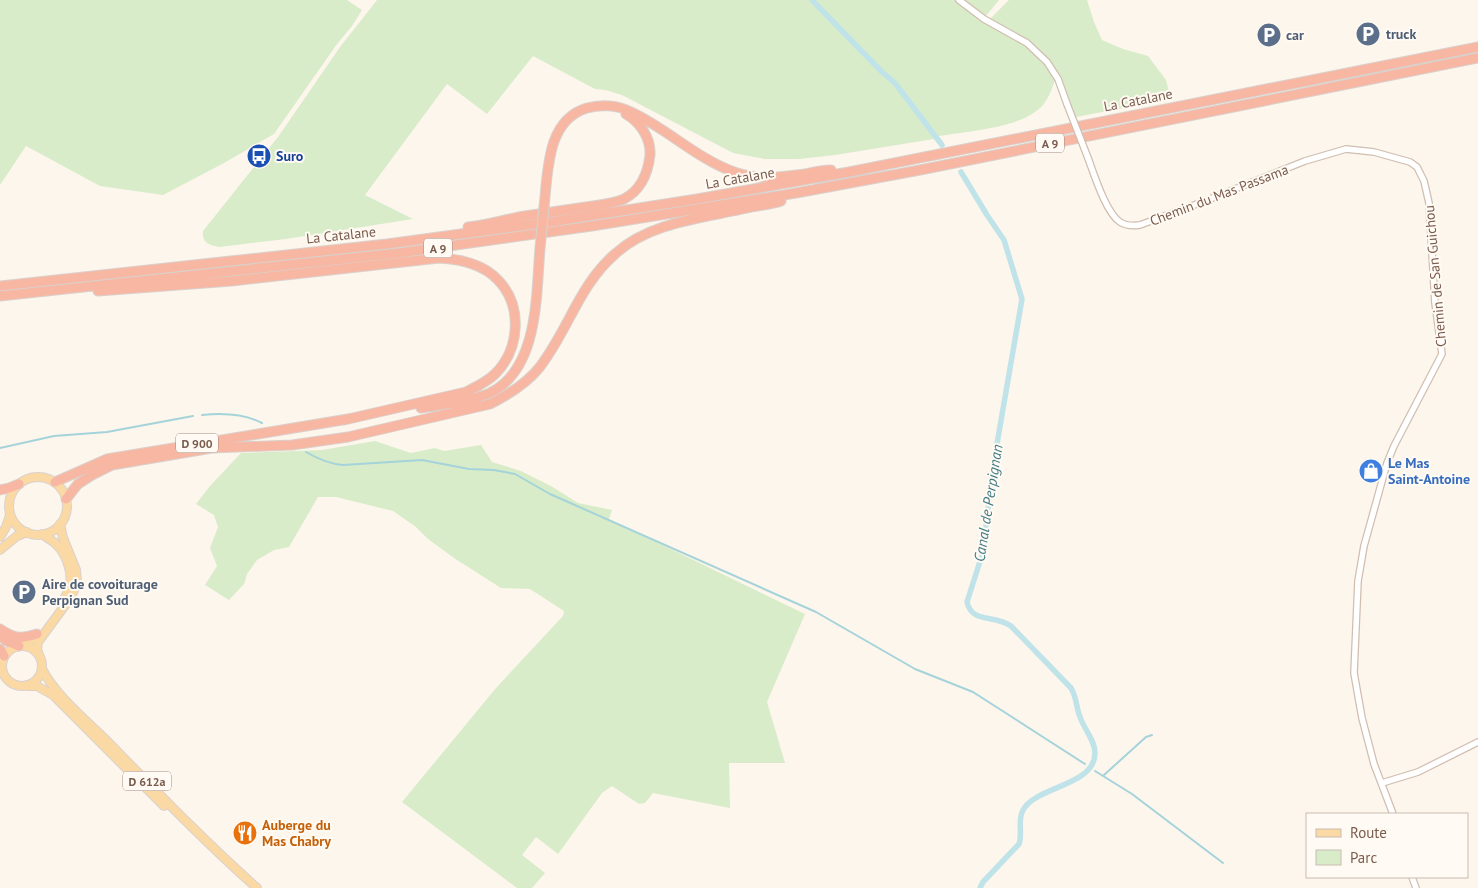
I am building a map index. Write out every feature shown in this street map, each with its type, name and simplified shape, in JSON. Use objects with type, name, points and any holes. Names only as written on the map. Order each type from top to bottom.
[{"type":"highway","name":"La Catalane","points":[[0,286],[424,239],[697,199],[849,172],[1478,47]]},
{"type":"highway","name":"La Catalane","points":[[0,296],[443,247],[592,226],[796,193],[920,170],[1478,58]]},
{"type":"highway","points":[[348,437],[490,393],[506,381],[522,361],[530,338],[551,149],[562,126],[572,116],[582,110],[601,106],[630,111],[702,155],[737,173],[785,177],[828,170],[849,172]]},
{"type":"highway","points":[[424,239],[442,231],[606,204],[623,199],[642,183],[648,170],[650,152],[648,140],[642,129],[631,117],[615,107]]},
{"type":"highway","points":[[348,437],[476,408],[490,404],[507,395],[538,369],[551,352],[585,288],[596,273],[616,253],[643,235],[668,226],[778,202],[796,193]]},
{"type":"highway","points":[[78,287],[94,291],[232,281],[439,258],[455,259],[474,264],[487,271],[498,281],[508,295],[516,326],[509,356],[495,374],[480,386],[466,392],[344,420]]},
{"type":"highway","points":[[344,420],[458,402]]},
{"type":"highway","name":"D 900","points":[[54,482],[107,459],[198,442],[344,420]]},
{"type":"highway","name":"D 900","points":[[66,499],[78,484],[112,465],[212,448],[292,445],[348,437]]},
{"type":"highway","points":[[0,490],[19,484]]},
{"type":"highway","points":[[0,629],[17,638],[25,638],[37,634]]},
{"type":"highway","points":[[0,636],[7,641],[22,646]]},
{"type":"main road","points":[[0,537],[10,515],[10,498],[13,490],[19,484],[29,478],[45,478],[54,482],[63,492],[66,499],[65,515],[60,524],[52,531],[42,534],[26,532],[17,536],[0,550]]},
{"type":"main road","points":[[10,515],[14,522],[26,532]]},
{"type":"main road","points":[[42,534],[55,544],[63,554],[68,564],[71,578],[68,593],[37,634],[22,646],[2,653],[1,668],[6,679],[16,686],[27,686],[37,680],[42,669],[37,649],[38,642],[71,598],[77,583],[76,570],[63,538],[60,524]]},
{"type":"main road","points":[[22,646],[35,651],[39,655]]},
{"type":"main road","name":"D 612a","points":[[42,669],[52,685],[88,722],[220,854],[257,888]]},
{"type":"main road","name":"D 612a","points":[[27,686],[37,686],[53,695],[249,888]]},
{"type":"street","name":"Chemin du Mas Passama","points":[[959,0],[984,19],[1026,43],[1047,62],[1058,79],[1104,200],[1122,223],[1134,226],[1140,225],[1304,161],[1346,150],[1395,156],[1410,162],[1417,168]]},
{"type":"street","name":"Chemin de San Guichou","points":[[1393,813],[1374,764],[1362,718],[1354,673],[1358,581],[1364,546],[1387,463],[1442,354],[1435,304],[1429,203],[1424,181],[1417,168]]},
{"type":"street","points":[[1382,783],[1418,772],[1478,742]]},
{"type":"green space","points":[[0,0],[347,0],[362,10],[274,134],[163,195],[100,186],[26,146],[0,185]]},
{"type":"green space","points":[[377,0],[955,0],[983,20],[1025,45],[1045,64],[1055,80],[1043,105],[1031,115],[992,128],[835,155],[799,159],[765,159],[733,153],[622,95],[595,89],[533,56],[487,114],[447,84],[365,195],[413,219],[286,239],[219,247],[207,243],[203,231],[278,137],[340,47]]},
{"type":"green space","points":[[964,0],[999,0],[986,16]]},
{"type":"green space","points":[[1009,0],[1087,0],[1102,40],[1123,49],[1148,56],[1166,80],[1171,99],[1076,117],[1058,74],[1044,54],[1023,37],[990,19]]},
{"type":"green space","points":[[375,441],[411,453],[435,448],[444,451],[481,445],[492,462],[521,471],[551,486],[578,503],[612,510],[609,519],[805,614],[767,702],[785,763],[729,763],[730,808],[653,793],[645,803],[639,804],[612,786],[602,793],[558,854],[536,837],[522,855],[545,873],[532,888],[517,888],[402,802],[496,688],[563,616],[564,611],[530,589],[501,588],[454,558],[393,511],[336,497],[318,497],[289,547],[274,550],[257,560],[247,574],[244,584],[229,600],[205,585],[217,566],[210,548],[218,527],[214,515],[196,504],[241,453],[322,450]]},
{"type":"waterway","name":"Canal de Perpignan","points":[[812,0],[895,83],[942,145]]},
{"type":"waterway","name":"Canal de Perpignan","points":[[961,172],[1004,240],[1022,299],[993,467],[983,552],[967,602],[970,609],[979,616],[998,620],[1011,626],[1071,688],[1080,717],[1095,748],[1092,764],[1086,772],[1030,802],[1023,810],[1020,818],[1019,844],[983,882],[980,888]]},
{"type":"waterway","points":[[202,415],[232,414],[262,423]]},
{"type":"waterway","points":[[0,448],[54,436],[107,432],[193,416]]},
{"type":"waterway","points":[[306,452],[333,464],[422,460],[469,469],[494,470],[515,474],[550,494],[816,612],[915,669],[973,692],[1085,764]]},
{"type":"waterway","points":[[1104,775],[1146,737],[1152,735]]},
{"type":"waterway","points":[[1095,771],[1132,794],[1223,863]]},
{"type":"place","name":"truck","points":[[1368,34]]},
{"type":"place","name":"car","points":[[1269,35]]},
{"type":"place","name":"Suro","points":[[259,156]]},
{"type":"place","name":"Le Mas Saint-Antoine","points":[[1371,471]]},
{"type":"place","name":"Aire de covoiturage Perpignan Sud","points":[[24,592]]},
{"type":"place","name":"Auberge du Mas Chabry","points":[[245,833]]}]
